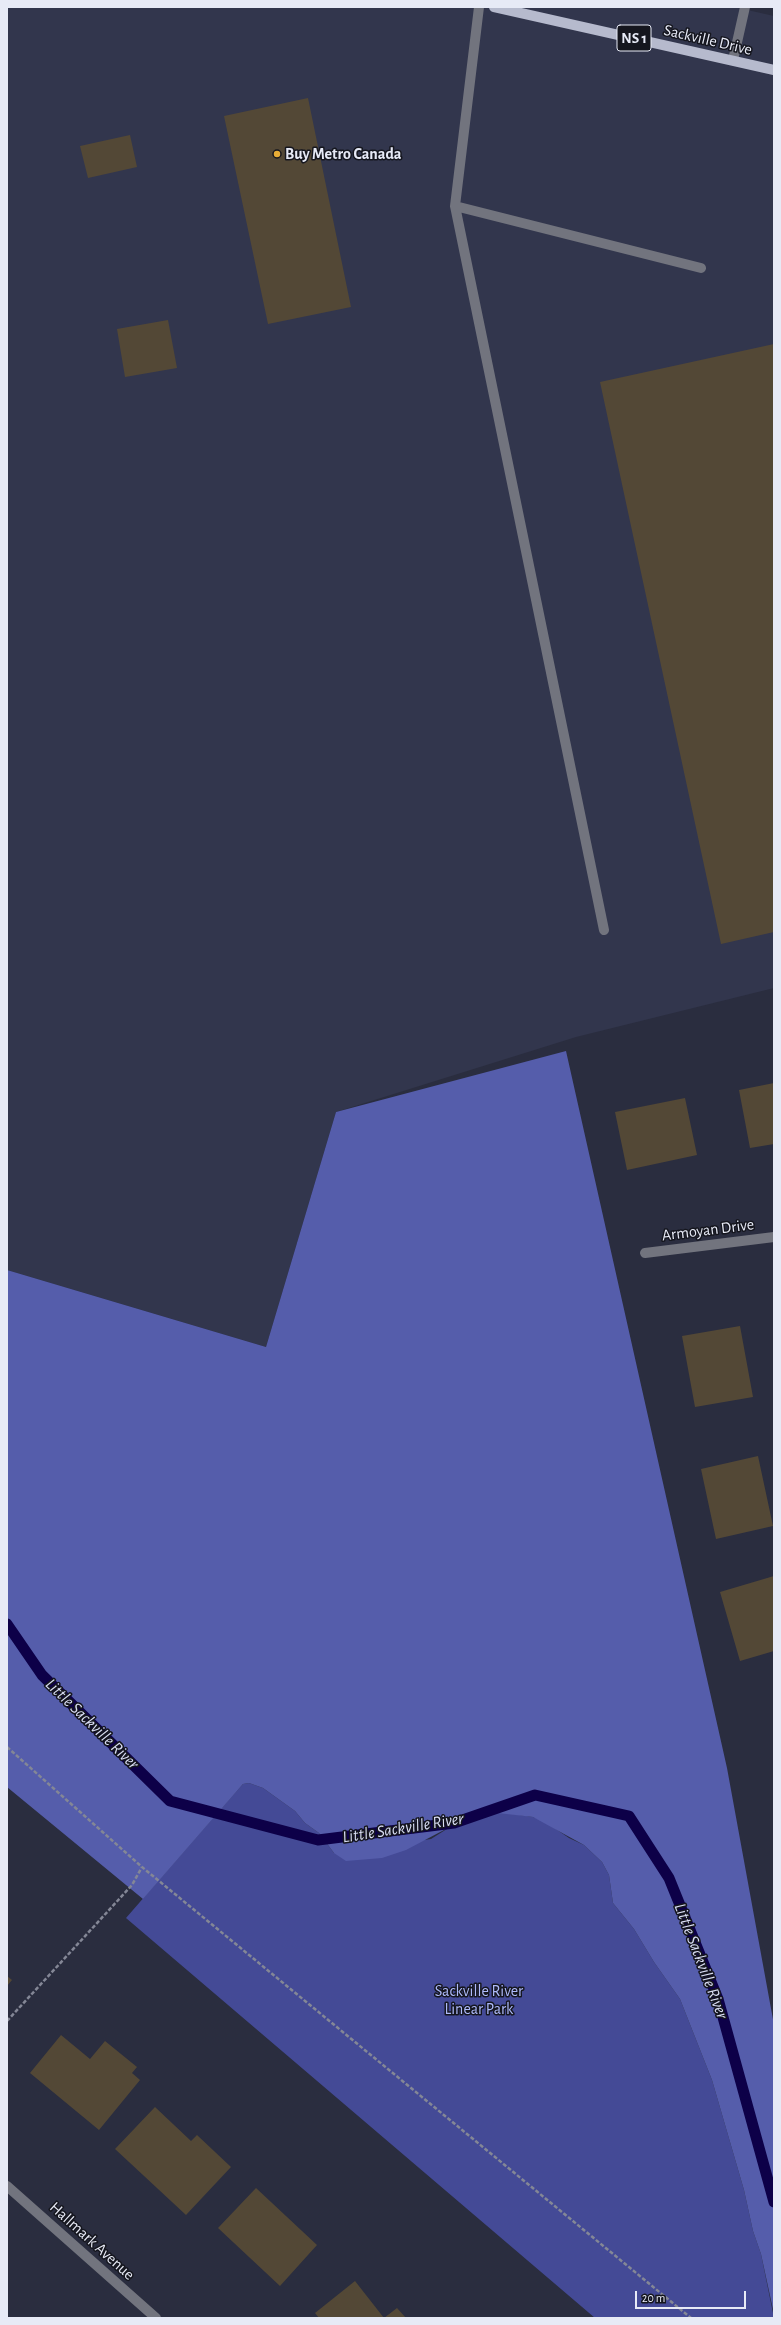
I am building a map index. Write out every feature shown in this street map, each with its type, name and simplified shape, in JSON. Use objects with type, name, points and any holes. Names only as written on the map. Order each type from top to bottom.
[{"type":"main road","name":"Sackville Drive","points":[[494,7],[774,70]]},
{"type":"street","points":[[480,7],[455,206],[604,930]]},
{"type":"street","points":[[733,60],[745,7]]},
{"type":"street","points":[[455,206],[701,268]]},
{"type":"street","name":"Armoyan Drive","points":[[645,1253],[774,1237]]},
{"type":"street","name":"Hallmark Avenue","points":[[7,2186],[156,2318]]},
{"type":"path","points":[[7,1747],[142,1867],[691,2318]]},
{"type":"path","points":[[7,2020],[132,1885],[142,1867]]},
{"type":"shaded area","points":[[7,7],[734,7],[774,16],[774,988],[576,1037],[336,1112],[266,1347],[7,1270]]},
{"type":"shaded area","points":[[566,1051],[727,1768],[774,2025],[774,2314],[761,2254],[753,2231],[744,2190],[712,2080],[680,1999],[654,1962],[634,1929],[613,1903],[609,1875],[602,1862],[584,1845],[533,1817],[480,1811],[406,1850],[382,1858],[346,1861],[334,1853],[319,1833],[305,1823],[295,1811],[263,1788],[249,1783],[243,1784],[143,1899],[7,1787],[7,1270],[266,1347],[336,1112]]},
{"type":"green space","name":"Sackville River Linear Park","points":[[249,1783],[263,1788],[295,1811],[305,1823],[319,1833],[334,1853],[431,1839],[469,1815],[480,1811],[493,1811],[533,1817],[544,1821],[569,1838],[584,1845],[602,1862],[609,1875],[613,1903],[634,1929],[654,1962],[680,1999],[712,2080],[744,2190],[753,2231],[761,2254],[774,2318],[595,2318],[126,1918],[243,1784]]},
{"type":"building","points":[[308,98],[351,307],[268,324],[224,116]]},
{"type":"building","points":[[130,135],[137,167],[88,178],[80,146]]},
{"type":"building","points":[[168,320],[177,368],[125,377],[117,329]]},
{"type":"building","points":[[774,344],[774,932],[721,944],[600,382]]},
{"type":"building","points":[[774,1083],[774,1144],[750,1148],[739,1090]]},
{"type":"building","points":[[685,1098],[697,1155],[627,1170],[615,1112]]},
{"type":"building","points":[[740,1326],[753,1397],[695,1407],[682,1336]]},
{"type":"building","points":[[758,1456],[773,1526],[716,1539],[701,1469]]},
{"type":"building","points":[[774,1576],[774,1651],[740,1661],[720,1592]]},
{"type":"building","points":[[7,1976],[12,1980],[7,1986]]},
{"type":"building","points":[[61,2035],[90,2059],[105,2041],[137,2067],[132,2073],[140,2080],[99,2130],[30,2073]]},
{"type":"building","points":[[155,2107],[191,2141],[197,2135],[231,2167],[186,2215],[115,2149]]},
{"type":"building","points":[[256,2188],[317,2245],[280,2286],[218,2228]]},
{"type":"building","points":[[355,2281],[384,2318],[319,2318],[315,2313]]},
{"type":"building","points":[[397,2308],[406,2318],[384,2318]]},
{"type":"waterway","name":"Little Sackville River","points":[[7,1624],[42,1675],[170,1801],[318,1840],[454,1823],[535,1795],[629,1816],[669,1878],[718,1999],[774,2202]]},
{"type":"place","name":"Buy Metro Canada","points":[[277,154]]}]
